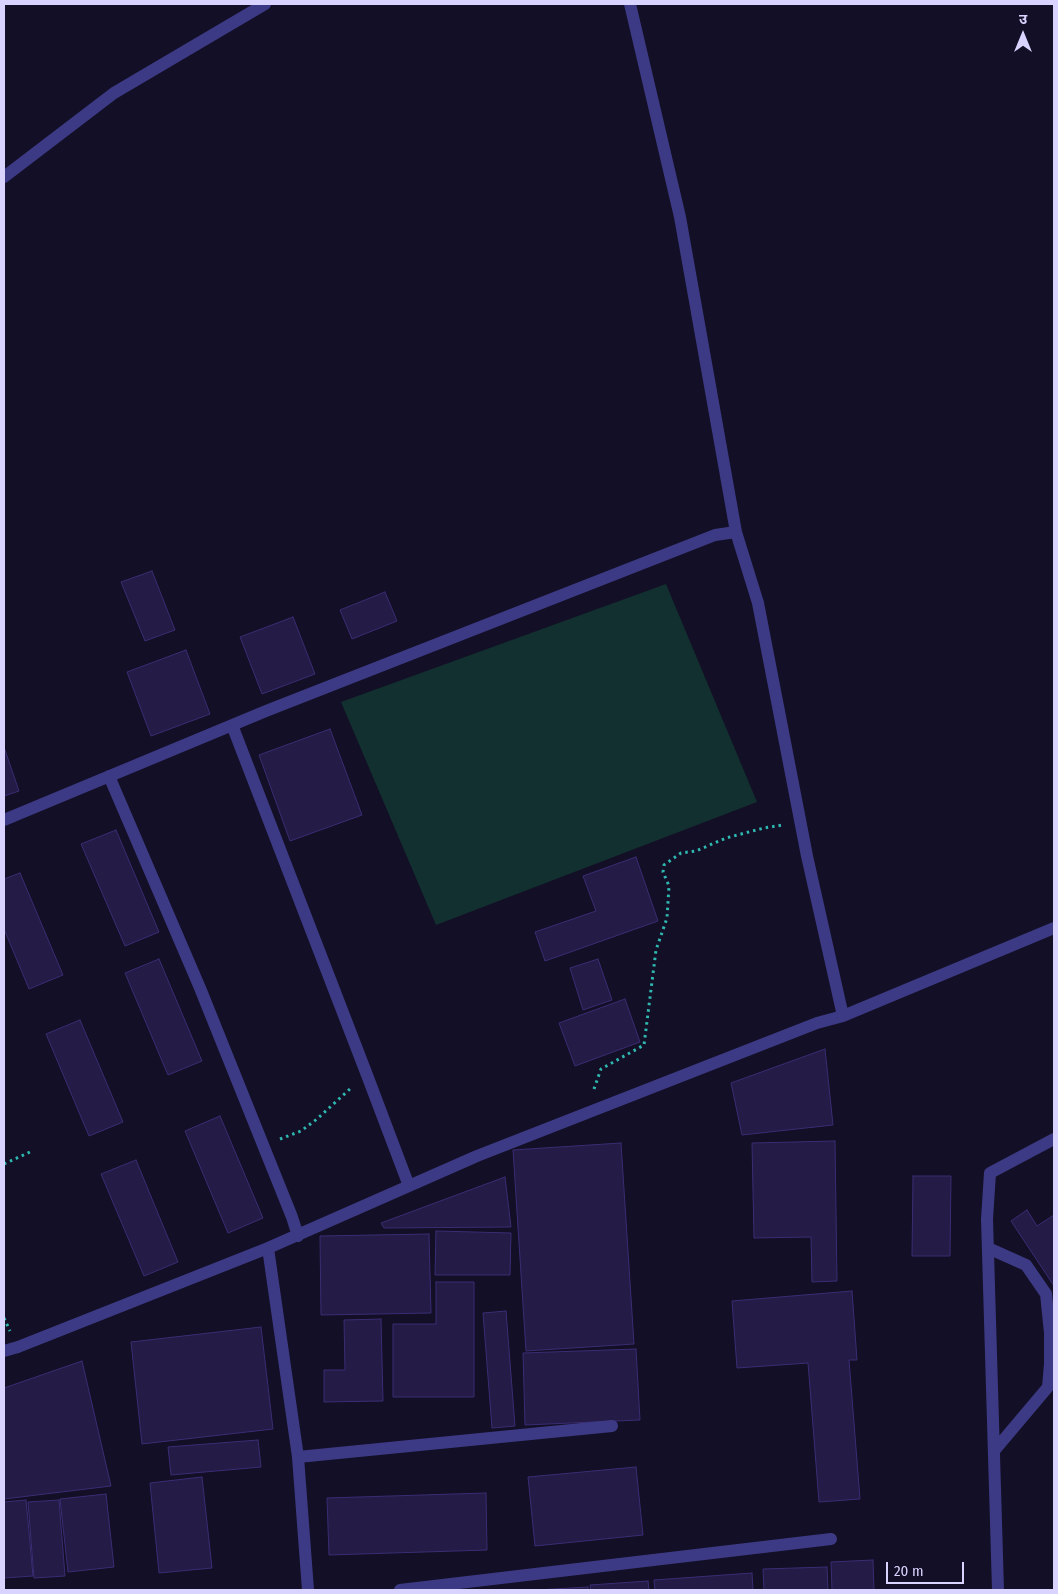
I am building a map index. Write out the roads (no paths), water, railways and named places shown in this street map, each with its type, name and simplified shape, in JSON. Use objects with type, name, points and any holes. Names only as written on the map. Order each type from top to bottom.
[{"type":"lane","points":[[4,177],[114,93],[265,4]]},
{"type":"lane","points":[[630,4],[680,218],[736,532],[758,603],[801,822],[843,1016]]},
{"type":"lane","points":[[4,820],[232,725],[715,535],[736,532]]},
{"type":"lane","points":[[232,725],[409,1186]]},
{"type":"lane","points":[[109,776],[200,988],[298,1236]]},
{"type":"lane","points":[[4,1351],[298,1236],[477,1156],[817,1022],[843,1016],[1054,928]]},
{"type":"lane","points":[[998,1590],[987,1219],[990,1173],[1054,1139]]},
{"type":"lane","points":[[268,1248],[298,1457],[308,1590]]},
{"type":"lane","points":[[988,1248],[1026,1265],[1046,1294],[1050,1333],[1048,1387],[1021,1417],[994,1452]]},
{"type":"lane","points":[[298,1457],[612,1426]]},
{"type":"lane","points":[[400,1590],[831,1539]]}]
